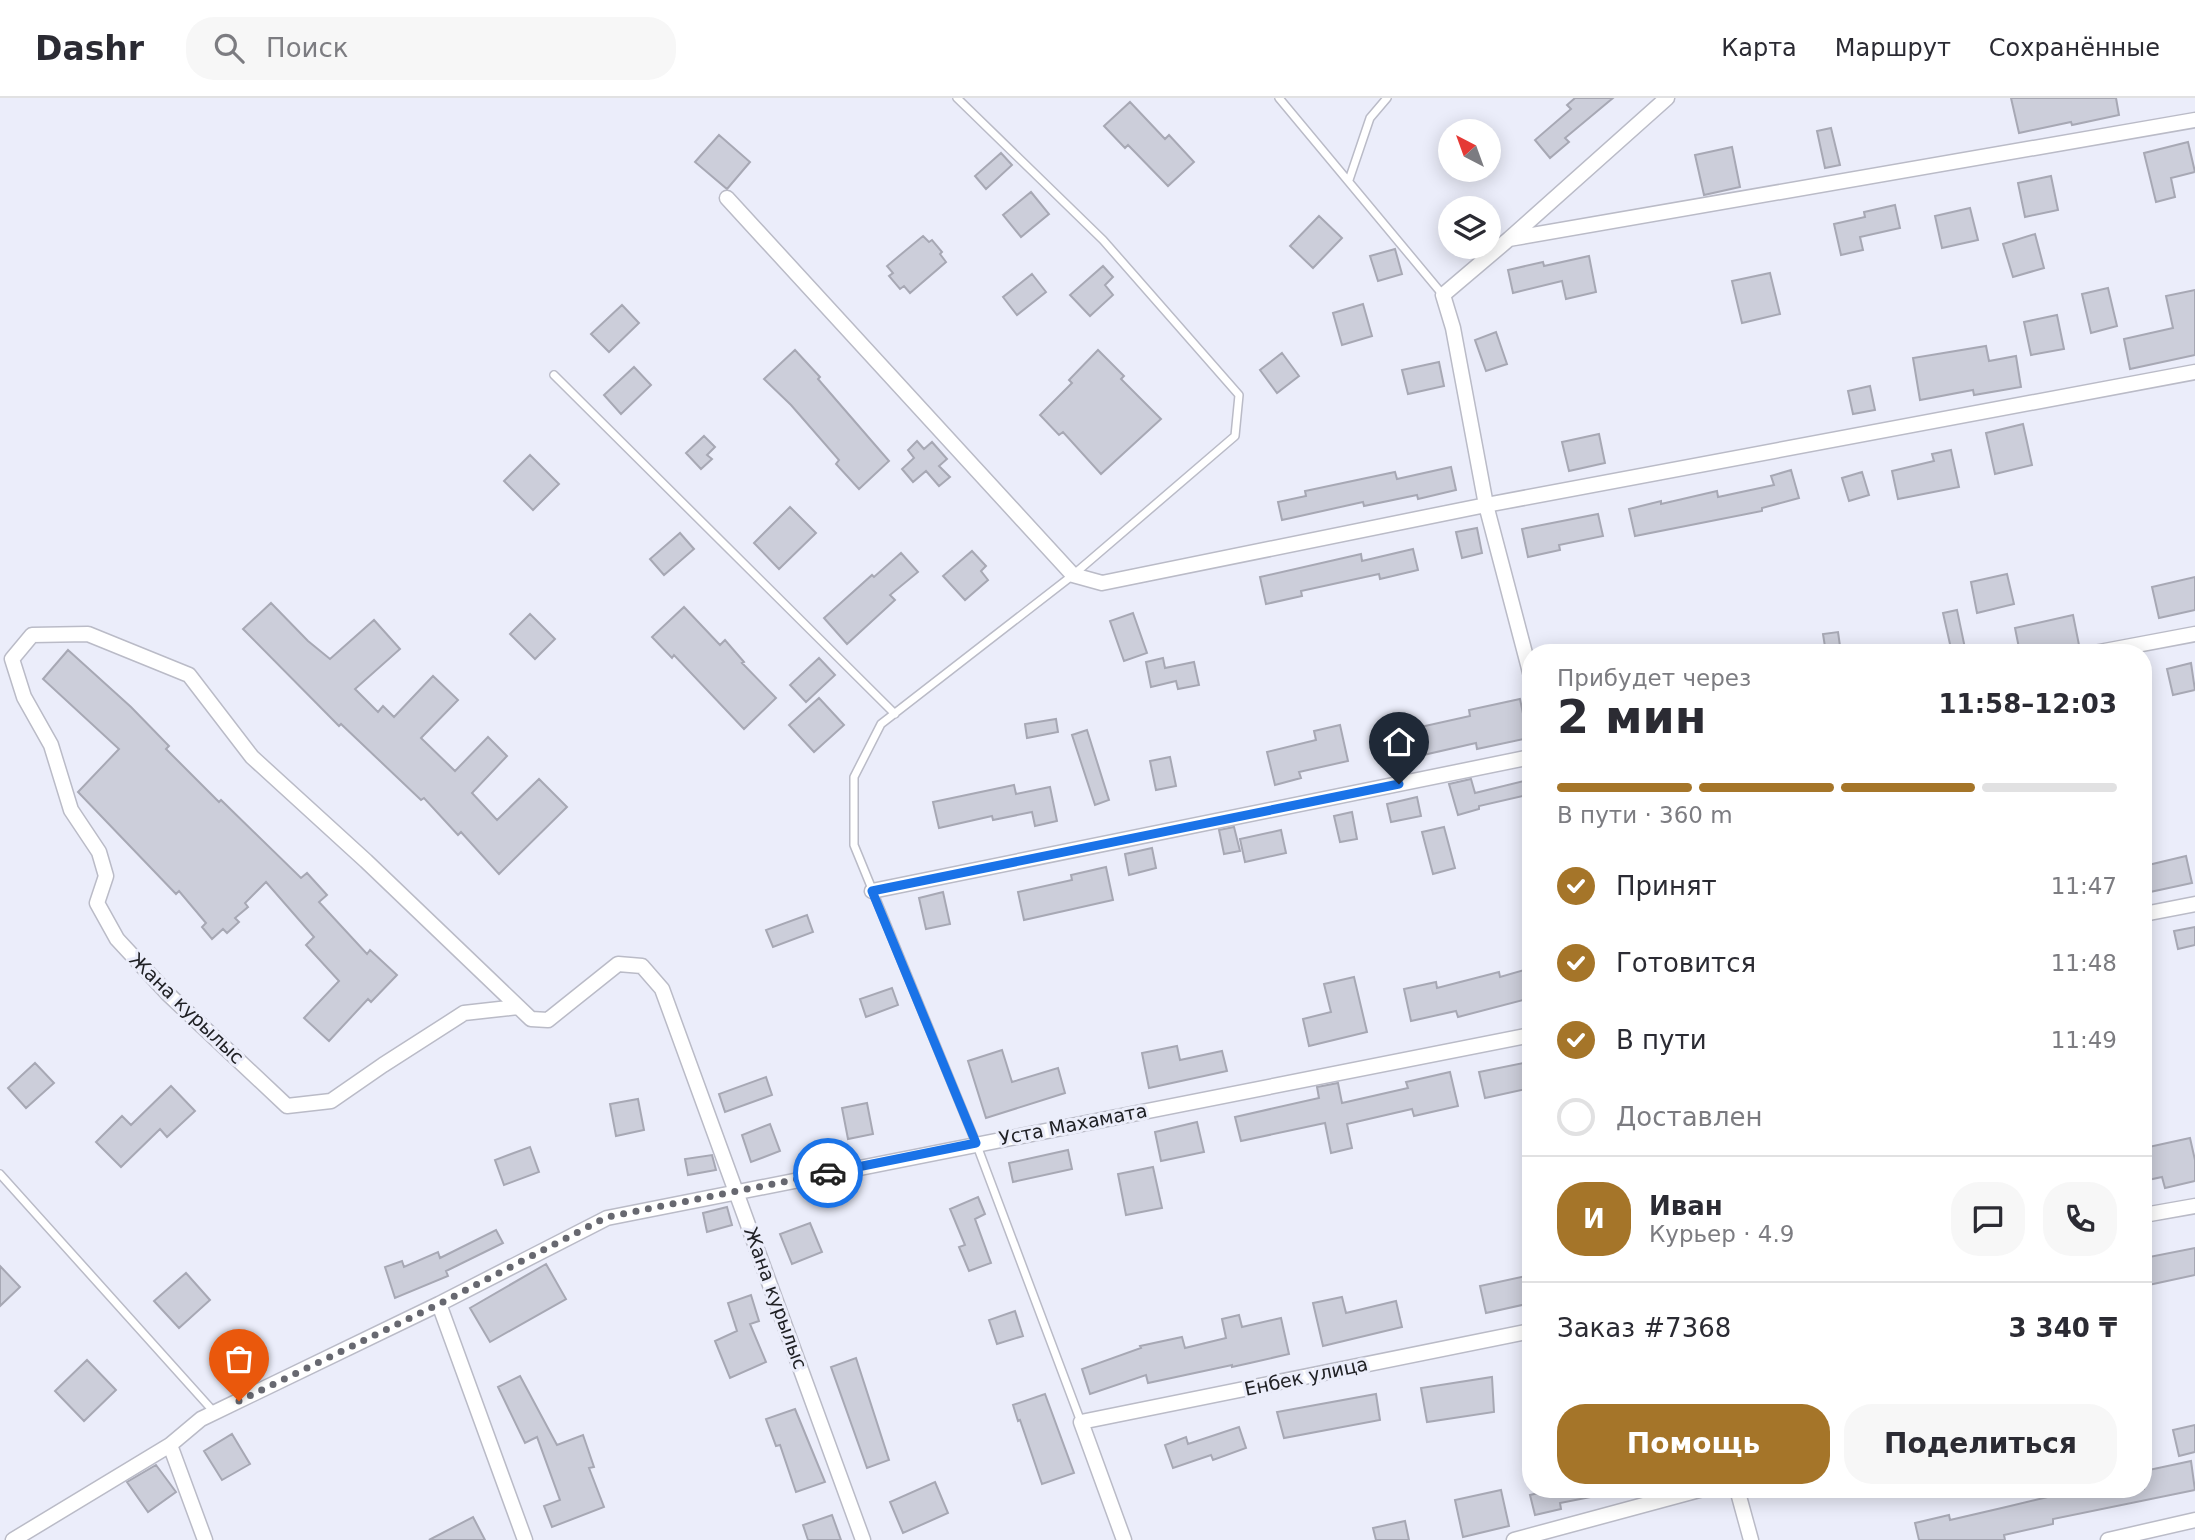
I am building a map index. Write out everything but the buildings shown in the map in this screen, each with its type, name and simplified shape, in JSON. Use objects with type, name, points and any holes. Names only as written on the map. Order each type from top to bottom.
[{"type":"street","points":[[1523,644],[1486,505],[1453,328],[1443,295],[1667,98]]},
{"type":"street","points":[[1509,239],[2195,120]]},
{"type":"street","points":[[727,198],[1073,575],[1102,583],[1486,505],[2195,372]]},
{"type":"street","name":"Жана курылыс","points":[[518,1007],[464,1013],[331,1101],[287,1106],[168,994],[117,939],[97,903],[106,876],[99,852],[71,810],[51,745],[24,697],[12,659],[32,635],[88,634],[189,675],[252,757],[366,861],[531,1019],[548,1020],[618,964],[642,966],[662,989],[738,1191],[863,1540]]},
{"type":"street","points":[[2142,644],[2195,634]]},
{"type":"street","points":[[872,891],[1522,759]]},
{"type":"street","points":[[2152,912],[2195,904]]},
{"type":"street","name":"Уста Махамата","points":[[13,1540],[170,1445],[208,1416],[439,1304],[607,1217],[1522,1037]]},
{"type":"street","points":[[2152,1214],[2195,1206]]},
{"type":"street","points":[[439,1304],[525,1540]]},
{"type":"street","name":"Енбек улица","points":[[1082,1422],[1522,1333]]},
{"type":"street","points":[[1082,1422],[1124,1540]]},
{"type":"street","points":[[170,1445],[205,1540]]},
{"type":"street","points":[[1514,1540],[1670,1498]]},
{"type":"street","points":[[1739,1498],[1751,1540]]},
{"type":"street","points":[[2108,1540],[2195,1520]]},
{"type":"lane","points":[[957,98],[1103,240],[1239,394],[1235,436],[1073,575],[881,724],[854,777],[854,845],[976,1143],[1082,1422]]},
{"type":"lane","points":[[1279,98],[1443,295]]},
{"type":"lane","points":[[1349,180],[1370,118],[1387,98]]},
{"type":"lane","points":[[554,375],[895,714]]},
{"type":"lane","points":[[0,1174],[208,1416]]},
{"type":"way so far","points":[[239,1401],[439,1304],[607,1217],[828,1173]]},
{"type":"route","points":[[828,1173],[976,1143],[872,891],[1399,784]]}]
